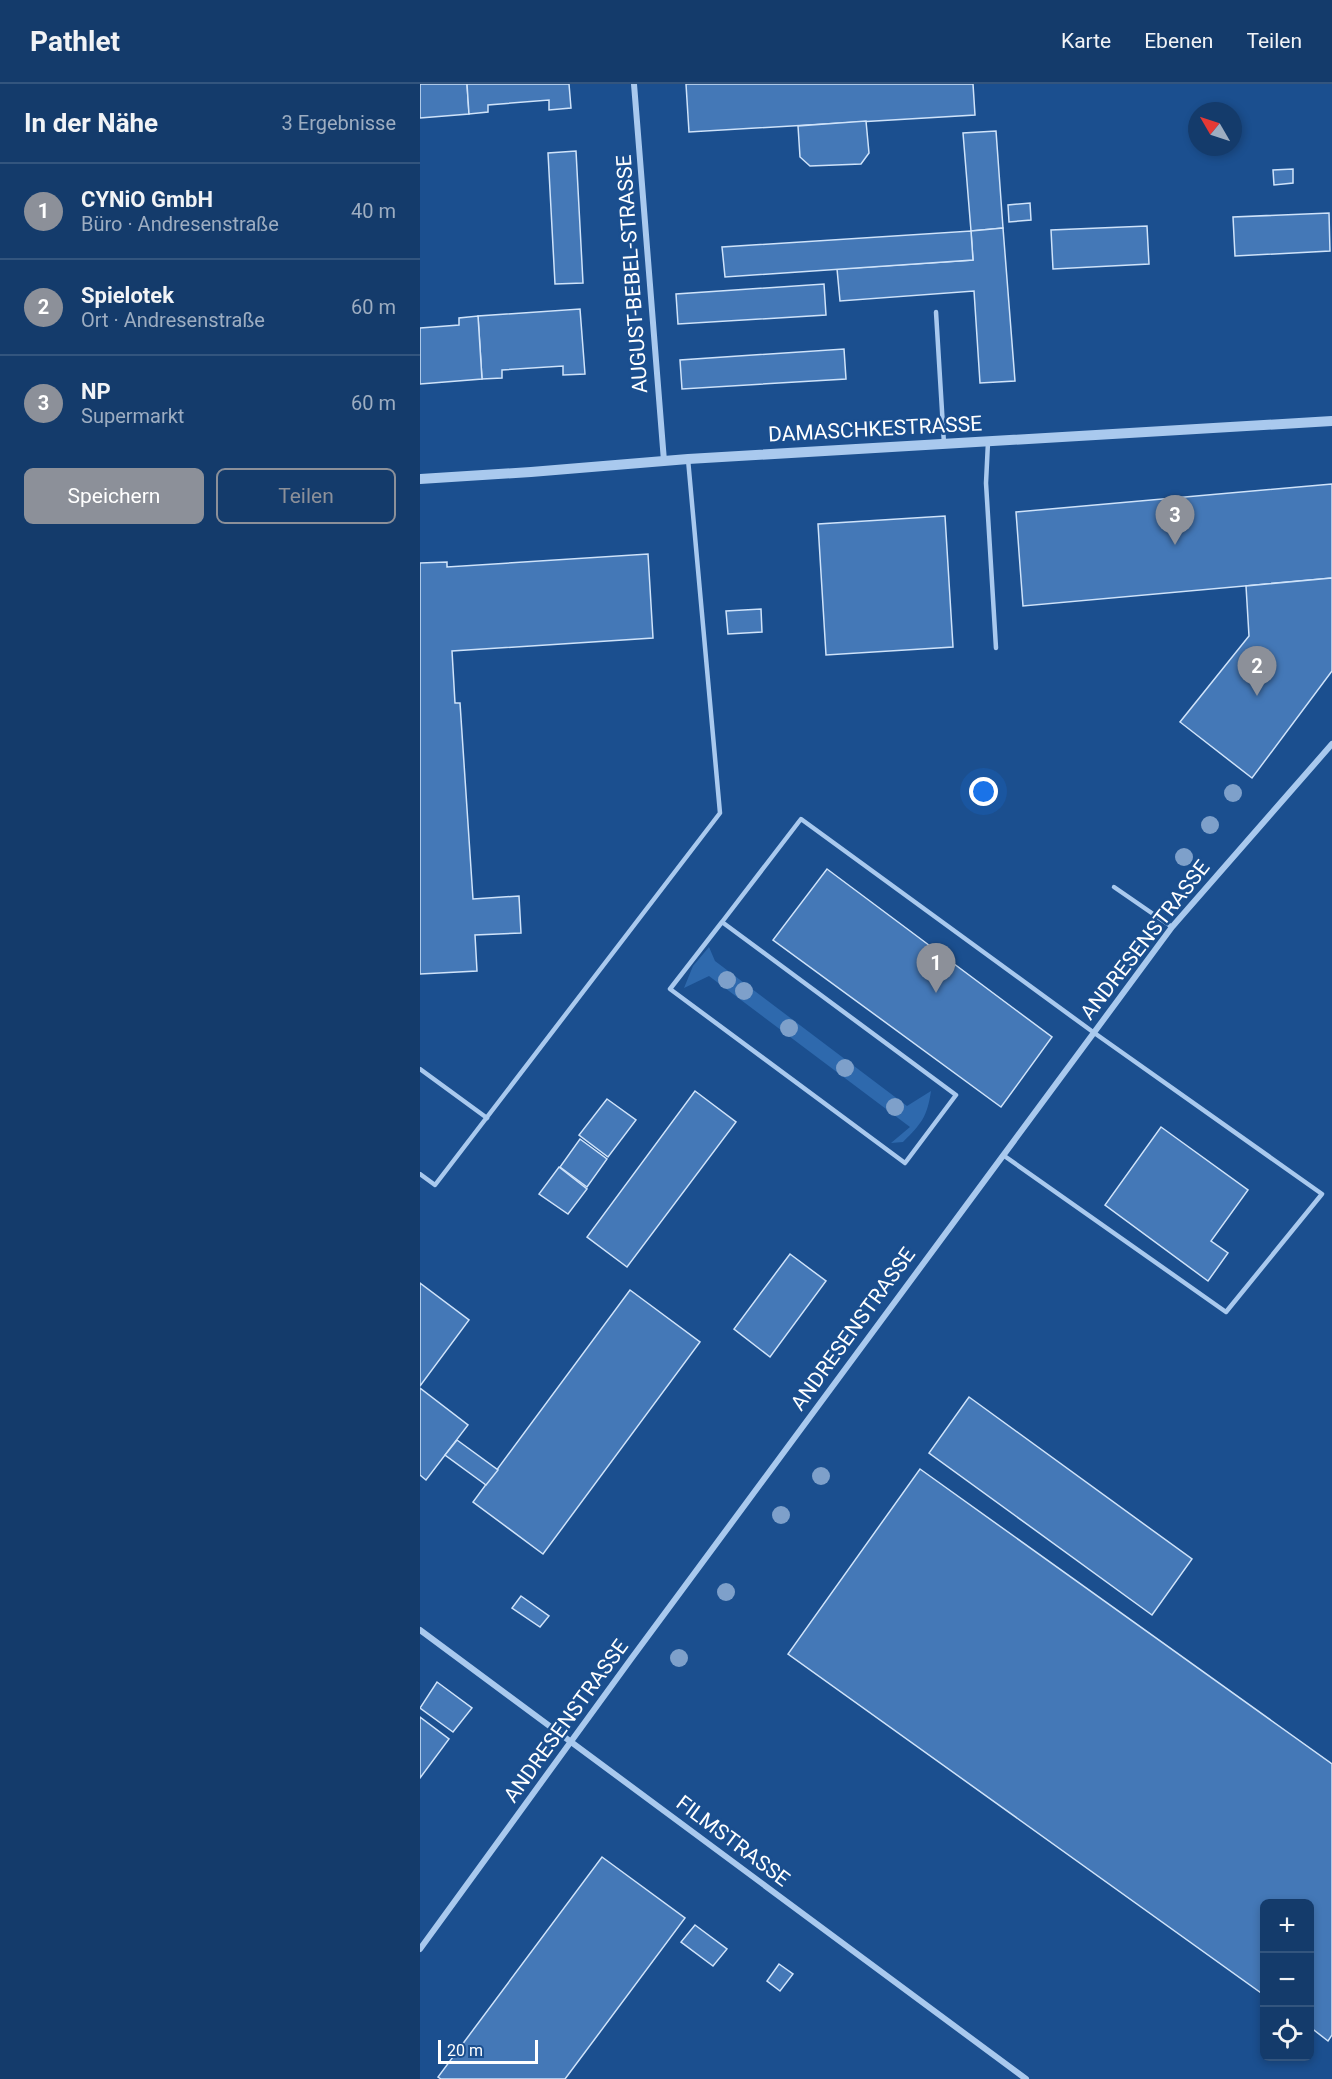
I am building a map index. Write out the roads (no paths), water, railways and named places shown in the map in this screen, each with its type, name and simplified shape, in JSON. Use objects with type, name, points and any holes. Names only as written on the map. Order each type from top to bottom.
[{"type":"street","name":"AUGUST-BEBEL-STRASSE","points":[[634,84],[663,461]]},
{"type":"street","name":"DAMASCHKESTRASSE","points":[[420,479],[688,459],[1332,421]]},
{"type":"street","name":"ANDRESENSTRASSE","points":[[420,1949],[1172,927],[1332,744]]},
{"type":"street","name":"FILMSTRASSE","points":[[420,1630],[1026,2079]]},
{"type":"lane","points":[[936,312],[944,444]]},
{"type":"lane","points":[[988,442],[986,483],[996,648]]},
{"type":"lane","points":[[420,1174],[435,1185],[720,813],[688,459]]},
{"type":"lane","points":[[723,922],[956,1095],[904,1163],[670,989],[801,819],[1093,1032],[1322,1194],[1226,1312],[1003,1155]]},
{"type":"lane","points":[[1114,887],[1172,927]]},
{"type":"lane","points":[[420,1069],[487,1118]]},
{"type":"place","name":"NP","points":[[1175,545]]},
{"type":"place","name":"Spielotek","points":[[1257,696]]},
{"type":"place","name":"CYNiO GmbH","points":[[936,993]]}]
